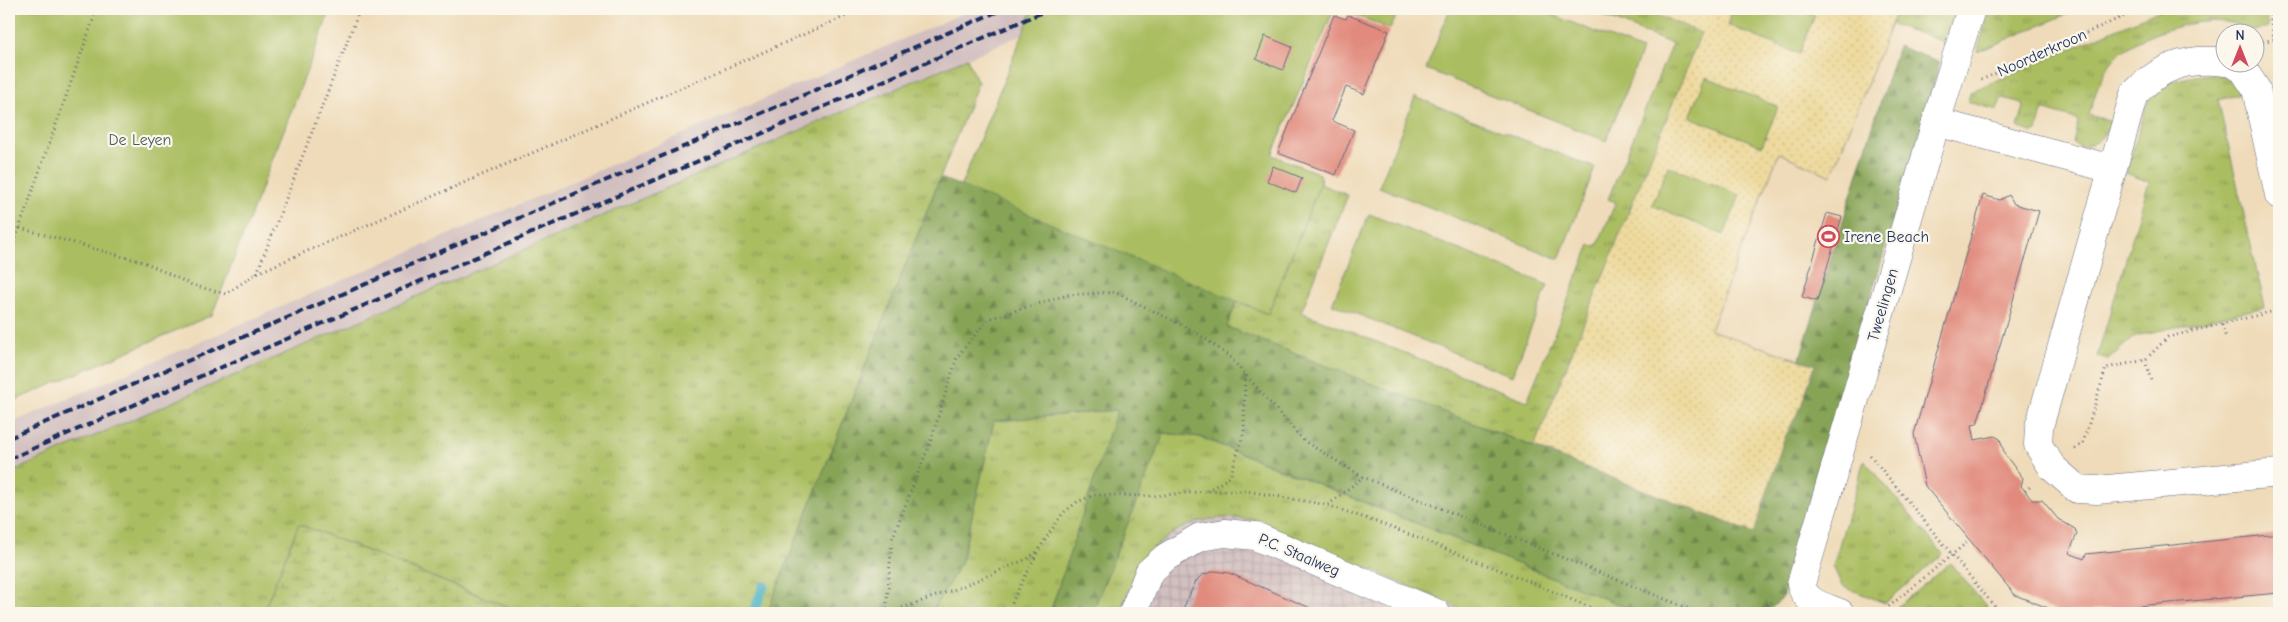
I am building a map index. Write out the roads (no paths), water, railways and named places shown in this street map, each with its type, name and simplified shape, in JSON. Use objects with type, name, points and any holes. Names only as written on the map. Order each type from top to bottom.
[{"type":"street","points":[[1971,9],[1936,122],[2112,169]]},
{"type":"street","points":[[2216,61],[2203,59],[2170,66],[2144,83],[2134,94],[2039,427],[2038,445],[2052,467],[2077,489],[2097,490],[2279,473]]},
{"type":"street","points":[[2246,72],[2256,89],[2279,195]]},
{"type":"street","name":"Tweelingen","points":[[1840,613],[1810,601],[1803,592],[1801,584],[1936,122]]},
{"type":"street","name":"P.C. Staalweg","points":[[1133,613],[1149,572],[1166,557],[1200,537],[1225,533],[1255,536],[1436,613]]},
{"type":"waterway","points":[[753,613],[764,586]]},
{"type":"railway","points":[[9,438],[1003,9]]},
{"type":"railway","points":[[9,459],[1050,9]]},
{"type":"place","name":"Irene Beach","points":[[1828,237]]},
{"type":"park label","name":"De Leyen","points":[[140,140]]}]
